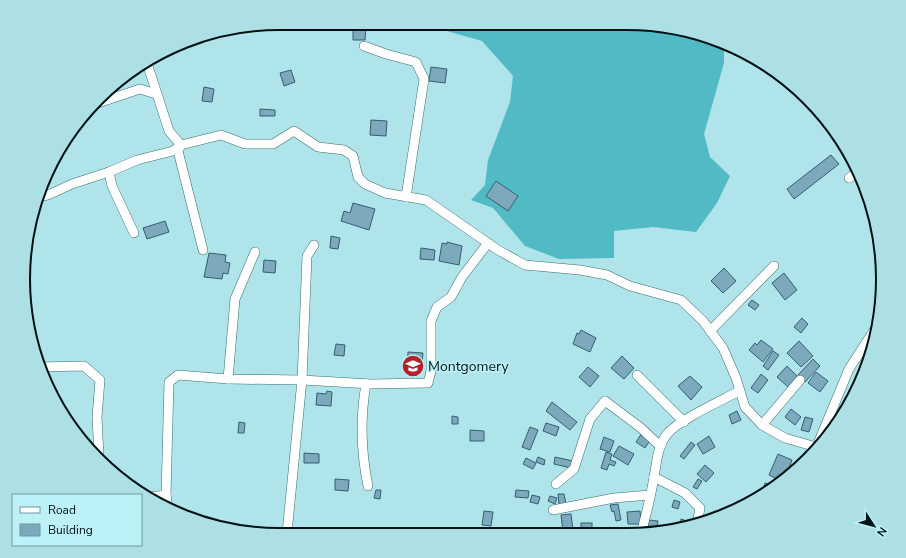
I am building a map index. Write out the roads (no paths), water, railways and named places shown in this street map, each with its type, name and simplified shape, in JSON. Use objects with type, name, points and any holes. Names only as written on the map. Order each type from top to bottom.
[{"type":"street","points":[[364,46],[416,62],[424,79],[406,197]]},
{"type":"street","points":[[148,67],[169,131],[181,145]]},
{"type":"street","points":[[106,100],[140,88],[156,94]]},
{"type":"street","points":[[44,196],[72,184],[110,172],[136,160],[173,151],[181,145],[221,135],[245,144],[273,144],[294,131],[318,147],[344,150],[352,156],[358,177],[365,184],[384,193],[426,200],[488,243],[525,265],[580,270],[607,275],[630,286],[681,300],[703,321],[723,348],[736,378],[745,407],[762,425],[785,438],[812,446]]},
{"type":"street","points":[[181,145],[178,152],[203,250]]},
{"type":"street","points":[[110,172],[112,186],[134,233]]},
{"type":"street","points":[[167,501],[169,382],[178,375],[228,379],[302,380],[366,384],[428,383],[431,371],[431,321],[437,307],[451,297],[462,277],[488,243]]},
{"type":"street","points":[[287,528],[302,380],[307,256],[314,245]]},
{"type":"street","points":[[228,379],[235,299],[254,252]]},
{"type":"street","points":[[710,331],[774,266]]},
{"type":"street","points":[[823,434],[849,370],[869,339]]},
{"type":"street","points":[[46,367],[84,366],[100,380],[97,417],[99,450]]},
{"type":"street","points":[[637,375],[684,422]]},
{"type":"street","points":[[762,425],[800,380]]},
{"type":"street","points":[[366,384],[362,404],[362,437],[364,467],[368,486]]},
{"type":"street","points":[[643,527],[660,446],[668,433],[699,411],[739,391]]},
{"type":"street","points":[[556,484],[574,469],[590,419],[605,401],[641,428],[660,446]]},
{"type":"street","points":[[654,477],[685,493],[700,508],[698,518]]},
{"type":"street","points":[[156,496],[166,495]]},
{"type":"street","points":[[553,510],[614,498],[650,495]]},
{"type":"place","name":"Montgomery","points":[[413,366]]}]
